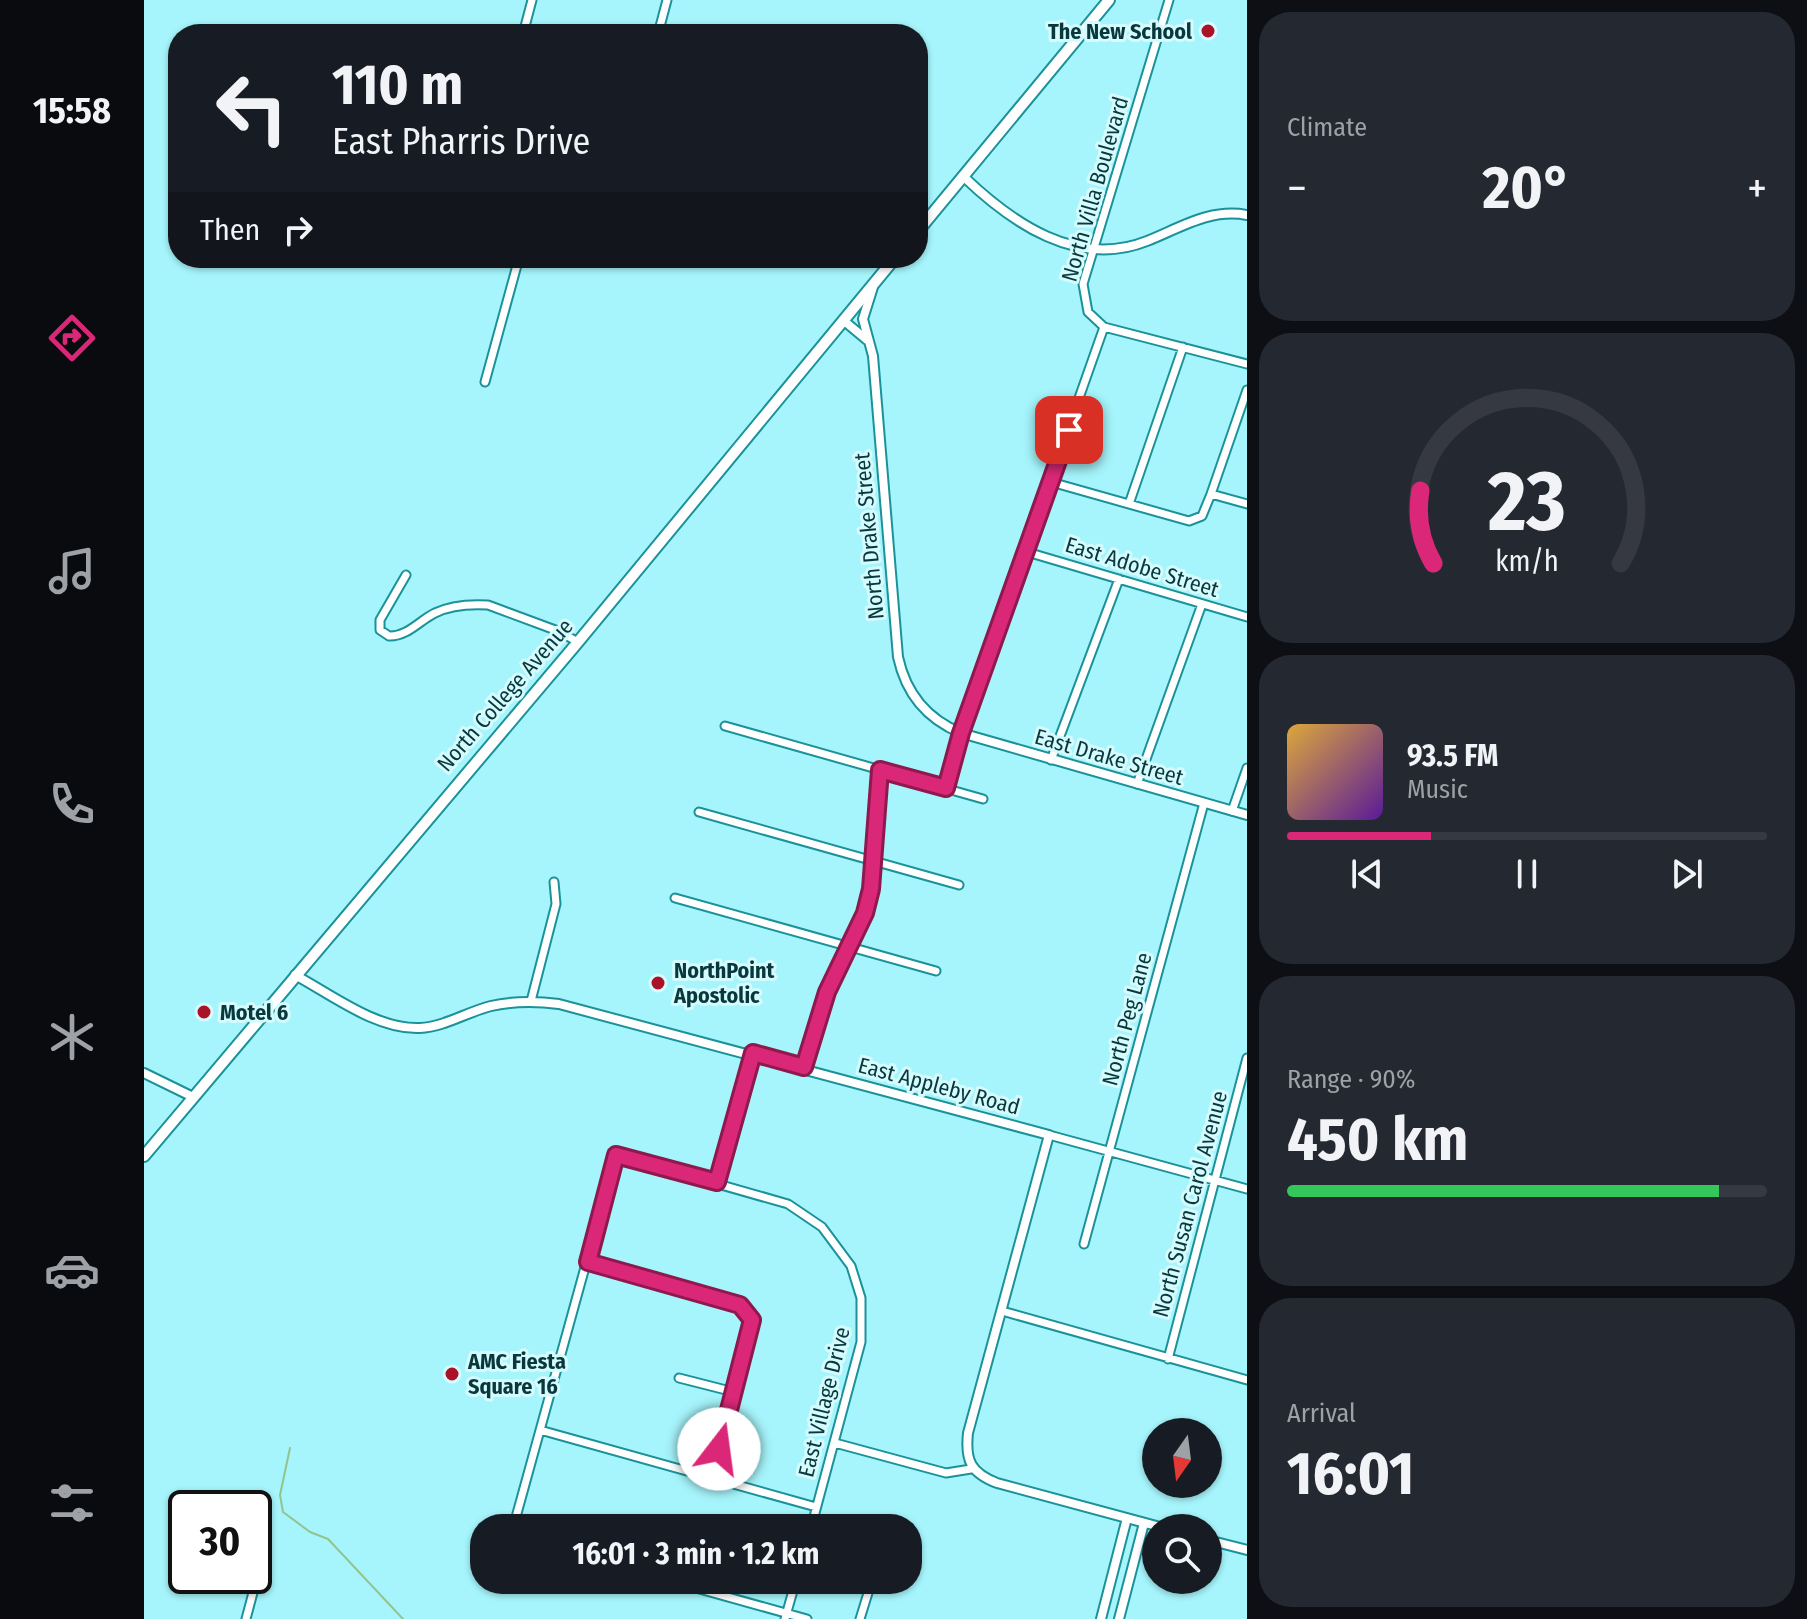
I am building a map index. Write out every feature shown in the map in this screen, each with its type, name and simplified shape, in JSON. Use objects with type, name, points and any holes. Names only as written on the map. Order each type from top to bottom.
[{"type":"main road","points":[[928,219],[1109,0]]},
{"type":"main road","name":"North College Avenue","points":[[144,1156],[578,642],[887,268]]},
{"type":"street","points":[[526,24],[532,0]]},
{"type":"street","points":[[661,24],[667,0]]},
{"type":"street","name":"North Villa Boulevard","points":[[1104,327],[1092,318],[1083,297],[1094,247],[1169,0]]},
{"type":"street","points":[[964,177],[1002,213],[1031,231],[1067,243],[1094,247],[1139,244],[1217,213],[1247,215]]},
{"type":"street","points":[[485,382],[516,268]]},
{"type":"street","name":"North Drake Street","points":[[874,283],[863,319],[873,356],[900,668],[919,705],[935,719],[961,733]]},
{"type":"street","points":[[843,320],[868,342]]},
{"type":"street","points":[[946,788],[961,733],[1104,327],[1247,364]]},
{"type":"street","points":[[1129,504],[1183,347]]},
{"type":"street","points":[[1051,482],[1189,521],[1202,516],[1247,390]]},
{"type":"street","points":[[1211,494],[1247,504]]},
{"type":"street","name":"East Adobe Street","points":[[1027,552],[1247,617]]},
{"type":"street","points":[[406,575],[380,620],[380,630],[389,636],[401,634],[435,613],[475,604],[558,631],[578,642]]},
{"type":"street","points":[[1051,760],[1119,579]]},
{"type":"street","points":[[1137,784],[1202,604]]},
{"type":"street","points":[[725,726],[983,799]]},
{"type":"street","name":"East Drake Street","points":[[961,733],[1247,815]]},
{"type":"street","points":[[1232,811],[1247,768]]},
{"type":"street","points":[[804,1067],[823,1002],[865,913],[873,861],[880,770]]},
{"type":"street","name":"North Peg Lane","points":[[1084,1244],[1204,803]]},
{"type":"street","points":[[699,812],[959,885]]},
{"type":"street","points":[[531,1001],[556,904],[554,882]]},
{"type":"street","points":[[675,898],[936,971]]},
{"type":"street","name":"East Appleby Road","points":[[295,975],[377,1019],[409,1028],[428,1028],[492,1006],[531,1001],[585,1009],[1049,1135]]},
{"type":"street","points":[[717,1182],[753,1053]]},
{"type":"street","name":"North Susan Carol Avenue","points":[[1168,1359],[1247,1058]]},
{"type":"street","points":[[144,1073],[193,1097]]},
{"type":"street","points":[[971,1469],[968,1433],[1049,1135],[1247,1189]]},
{"type":"street","name":"East Village Drive","points":[[588,1262],[616,1155],[774,1198],[801,1211],[833,1237],[851,1266],[861,1298],[863,1329],[814,1514]]},
{"type":"street","points":[[517,1514],[588,1262],[740,1305],[749,1312],[751,1327],[711,1478]]},
{"type":"street","points":[[1002,1311],[1247,1380]]},
{"type":"street","points":[[679,1378],[734,1392]]},
{"type":"street","points":[[540,1430],[816,1507]]},
{"type":"street","points":[[835,1443],[946,1473],[971,1469],[997,1483],[1142,1522]]},
{"type":"street","points":[[1101,1619],[1127,1518]]},
{"type":"street","points":[[1119,1619],[1142,1531]]},
{"type":"street","points":[[1222,1544],[1247,1550]]},
{"type":"street","points":[[246,1619],[253,1594]]},
{"type":"street","points":[[713,1594],[786,1616],[807,1619]]},
{"type":"street","points":[[786,1616],[792,1594]]},
{"type":"street","points":[[860,1619],[868,1594]]},
{"type":"waterway","points":[[290,1448],[280,1495],[283,1512],[310,1532],[328,1539],[403,1619]]},
{"type":"place","name":"The New School","points":[[1208,31]]},
{"type":"place","name":"NorthPoint Apostolic","points":[[658,983]]},
{"type":"place","name":"Motel 6","points":[[204,1012]]},
{"type":"place","name":"AMC Fiesta Square 16","points":[[452,1374]]},
{"type":"route","points":[[719,1449],[752,1320],[749,1312],[740,1305],[588,1262],[616,1155],[717,1182],[753,1053],[804,1067],[827,992],[865,913],[871,889],[880,770],[946,788],[961,733],[1069,430]]}]
